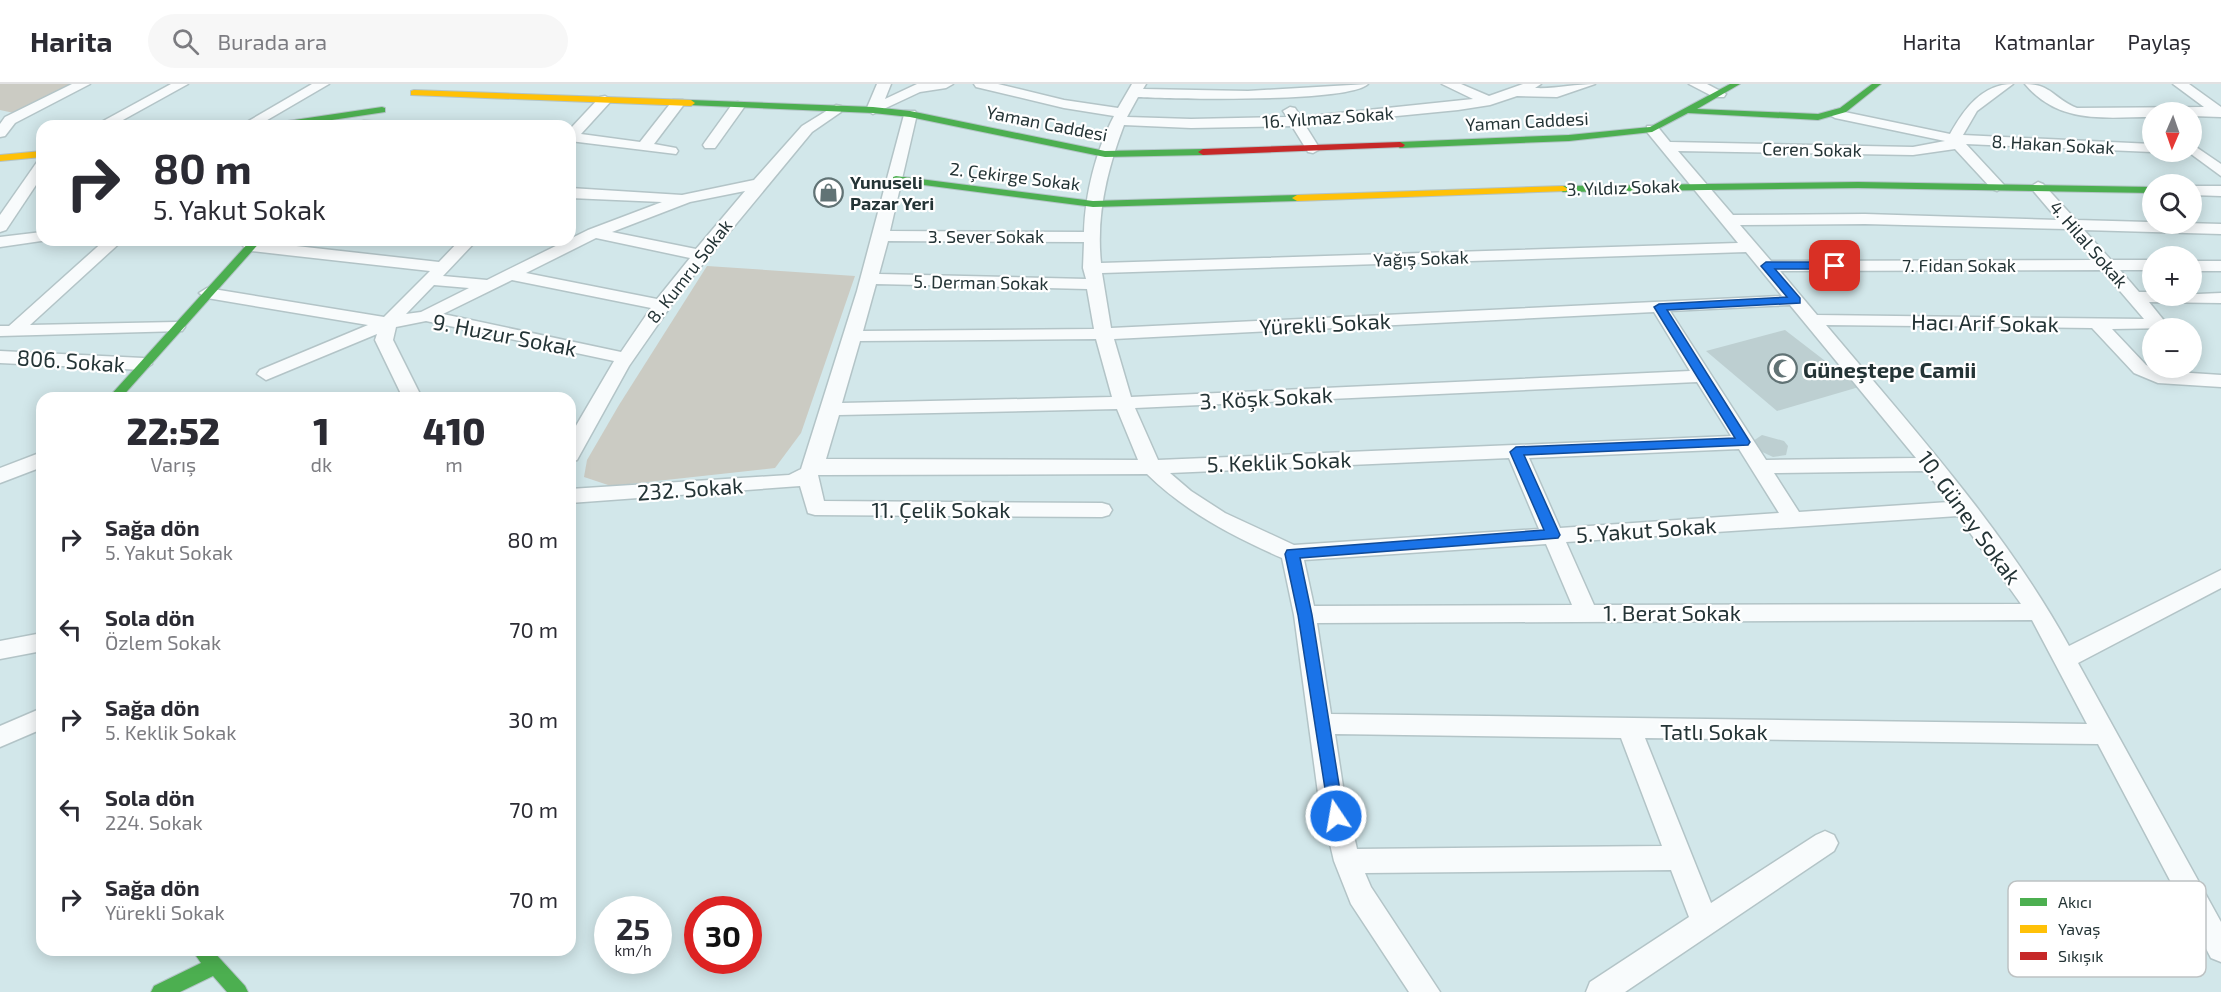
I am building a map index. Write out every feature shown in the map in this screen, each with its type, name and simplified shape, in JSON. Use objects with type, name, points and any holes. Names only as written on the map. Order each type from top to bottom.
[{"type":"main road","points":[[371,120],[428,84]]},
{"type":"main road","name":"Yaman Caddesi","points":[[398,101],[605,100],[873,110],[910,114],[1105,154],[1313,149],[1569,138],[1652,129],[1736,84]]},
{"type":"main road","points":[[1689,111],[1818,117],[1835,114],[1877,84]]},
{"type":"main road","points":[[304,120],[398,101]]},
{"type":"main road","points":[[0,158],[36,155]]},
{"type":"main road","name":"2. Çekirge Sokak","points":[[896,179],[1093,204]]},
{"type":"main road","name":"3. Yıldız Sokak","points":[[1093,204],[1699,185],[1997,186],[2142,190]]},
{"type":"main road","points":[[119,392],[251,246]]},
{"type":"main road","points":[[160,992],[212,956]]},
{"type":"main road","points":[[214,956],[239,992]]},
{"type":"street","points":[[0,133],[5,119],[83,84]]},
{"type":"street","points":[[112,120],[181,84]]},
{"type":"street","points":[[258,120],[322,84]]},
{"type":"street","points":[[873,110],[884,84]]},
{"type":"street","points":[[873,110],[917,88],[946,84]]},
{"type":"street","name":"16. Yılmaz Sokak","points":[[981,84],[1121,117],[1188,125],[1365,117],[1490,102],[1534,84]]},
{"type":"street","points":[[1360,84],[1281,94],[1197,97],[1137,88],[1105,154],[1093,204],[1090,237],[1092,276],[1102,334],[1124,403],[1151,466],[1180,493],[1204,510],[1240,531],[1292,554],[1305,615],[1330,793],[1347,861],[1360,895],[1425,992]]},
{"type":"street","points":[[1449,84],[1490,102]]},
{"type":"street","points":[[1518,92],[1557,93],[1588,84]]},
{"type":"street","points":[[1696,84],[1719,94]]},
{"type":"street","points":[[1954,139],[1971,109],[2006,84]]},
{"type":"street","points":[[2032,84],[2062,108],[2075,112],[2142,112]]},
{"type":"street","points":[[2180,84],[2219,112]]},
{"type":"street","points":[[1281,94],[1313,149]]},
{"type":"street","points":[[576,131],[605,100]]},
{"type":"street","points":[[644,147],[678,103]]},
{"type":"street","points":[[710,145],[738,106]]},
{"type":"street","name":"8. Kumru Sokak","points":[[576,442],[593,407],[660,305],[807,129],[836,109]]},
{"type":"street","points":[[2202,112],[2219,112]]},
{"type":"street","points":[[811,470],[853,336],[881,236],[910,114]]},
{"type":"street","points":[[1835,114],[1954,139],[1997,186]]},
{"type":"street","name":"10. Güney Sokak","points":[[1652,129],[1932,464],[2039,612],[2185,881]]},
{"type":"street","points":[[576,138],[670,151]]},
{"type":"street","name":"Ceren Sokak","points":[[1667,146],[1913,151],[1950,146],[1954,139]]},
{"type":"street","name":"8. Hakan Sokak","points":[[1954,139],[2142,148]]},
{"type":"street","points":[[2202,151],[2221,151]]},
{"type":"street","points":[[2202,157],[2221,172]]},
{"type":"street","points":[[0,227],[36,175]]},
{"type":"street","points":[[582,238],[686,198],[759,184]]},
{"type":"street","name":"4. Hilal Sokak","points":[[2038,187],[2153,318]]},
{"type":"street","points":[[2202,191],[2221,191]]},
{"type":"street","points":[[576,193],[686,198]]},
{"type":"street","points":[[0,204],[36,200]]},
{"type":"street","points":[[1728,220],[2071,223],[2221,229]]},
{"type":"street","name":"3. Sever Sokak","points":[[881,236],[1090,237]]},
{"type":"street","points":[[0,242],[36,238]]},
{"type":"street","points":[[582,238],[700,255]]},
{"type":"street","points":[[8,329],[108,246]]},
{"type":"street","points":[[278,246],[443,267]]},
{"type":"street","points":[[266,374],[388,323],[463,246]]},
{"type":"street","points":[[426,316],[567,246]]},
{"type":"street","name":"Yağış Sokak","points":[[1092,276],[1751,248]]},
{"type":"street","name":"7. Fidan Sokak","points":[[1766,266],[2142,265]]},
{"type":"street","points":[[2202,266],[2221,266]]},
{"type":"street","points":[[512,275],[660,305]]},
{"type":"street","name":"5. Derman Sokak","points":[[869,279],[1092,276]]},
{"type":"street","points":[[430,280],[491,285]]},
{"type":"street","name":"9. Huzur Sokak","points":[[207,293],[388,323],[426,316],[625,358]]},
{"type":"street","points":[[2136,297],[2221,298]]},
{"type":"street","name":"Yürekli Sokak","points":[[853,336],[1102,334],[1796,300]]},
{"type":"street","points":[[1659,307],[1793,519]]},
{"type":"street","name":"Hacı Arif Sokak","points":[[1813,320],[2142,325]]},
{"type":"street","points":[[388,323],[384,340],[410,392]]},
{"type":"street","points":[[2097,323],[2140,369],[2158,377],[2213,381]]},
{"type":"street","points":[[8,329],[176,327]]},
{"type":"street","name":"806. Sokak","points":[[0,357],[143,364]]},
{"type":"street","name":"3. Köşk Sokak","points":[[831,409],[1124,403],[1701,376]]},
{"type":"street","name":"5. Keklik Sokak","points":[[811,470],[1151,466],[1743,442]]},
{"type":"street","points":[[1516,452],[1586,612]]},
{"type":"street","points":[[0,476],[36,461]]},
{"type":"street","points":[[1760,467],[1932,464]]},
{"type":"street","name":"232. Sokak","points":[[576,496],[792,482],[811,470]]},
{"type":"street","name":"11. Çelik Sokak","points":[[811,470],[815,508],[1102,510]]},
{"type":"street","name":"5. Yakut Sokak","points":[[1292,554],[1965,508]]},
{"type":"street","points":[[2065,659],[2221,578]]},
{"type":"street","name":"1. Berat Sokak","points":[[1305,615],[1586,612],[2039,612]]},
{"type":"street","points":[[0,650],[36,643]]},
{"type":"street","points":[[0,737],[36,721]]},
{"type":"street","name":"Tatlı Sokak","points":[[1321,724],[1630,730],[2106,734]]},
{"type":"street","points":[[1630,730],[1705,923]]},
{"type":"street","points":[[1600,992],[1825,843]]},
{"type":"street","points":[[1347,861],[1680,858]]},
{"type":"street","name":"10. Güney Sokak","points":[[2206,921],[2221,949]]},
{"type":"shaded area","points":[[0,84],[73,84],[14,113],[0,110]]},
{"type":"shaded area","points":[[707,266],[855,276],[801,433],[775,468],[611,486],[584,477],[587,460],[619,405]]},
{"type":"building","name":"Güneştepe Camii","points":[[1785,330],[1859,387],[1777,411],[1706,351]]},
{"type":"building","points":[[1762,435],[1784,441],[1788,446],[1786,455],[1773,457],[1758,450],[1753,441]]},
{"type":"traffic: fast","points":[[1400,145],[1569,138],[1652,129],[1736,84]]},
{"type":"traffic: fast","points":[[1689,111],[1818,117],[1843,110],[1877,84]]},
{"type":"traffic: fast","points":[[691,103],[873,110],[910,114],[1105,154],[1203,152]]},
{"type":"traffic: fast","points":[[314,120],[382,110]]},
{"type":"traffic: fast","points":[[896,179],[1093,204],[1297,198]]},
{"type":"traffic: fast","points":[[1563,189],[1858,185],[2142,190]]},
{"type":"traffic: fast","points":[[119,392],[252,246]]},
{"type":"traffic: fast","points":[[206,956],[239,992]]},
{"type":"traffic: fast","points":[[160,992],[214,966]]},
{"type":"traffic: slow","points":[[414,93],[691,103]]},
{"type":"traffic: slow","points":[[0,158],[36,155]]},
{"type":"traffic: slow","points":[[1297,198],[1563,189]]},
{"type":"traffic: jam","points":[[1203,152],[1400,145]]},
{"type":"place","name":"Yunuseli Pazar Yeri","points":[[829,192]]},
{"type":"place","name":"Güneştepe Camii","points":[[1782,369]]},
{"type":"route","points":[[1336,816],[1330,793],[1305,615],[1292,554],[1553,535],[1516,452],[1743,442],[1659,307],[1796,300],[1766,266],[1835,266]]}]
